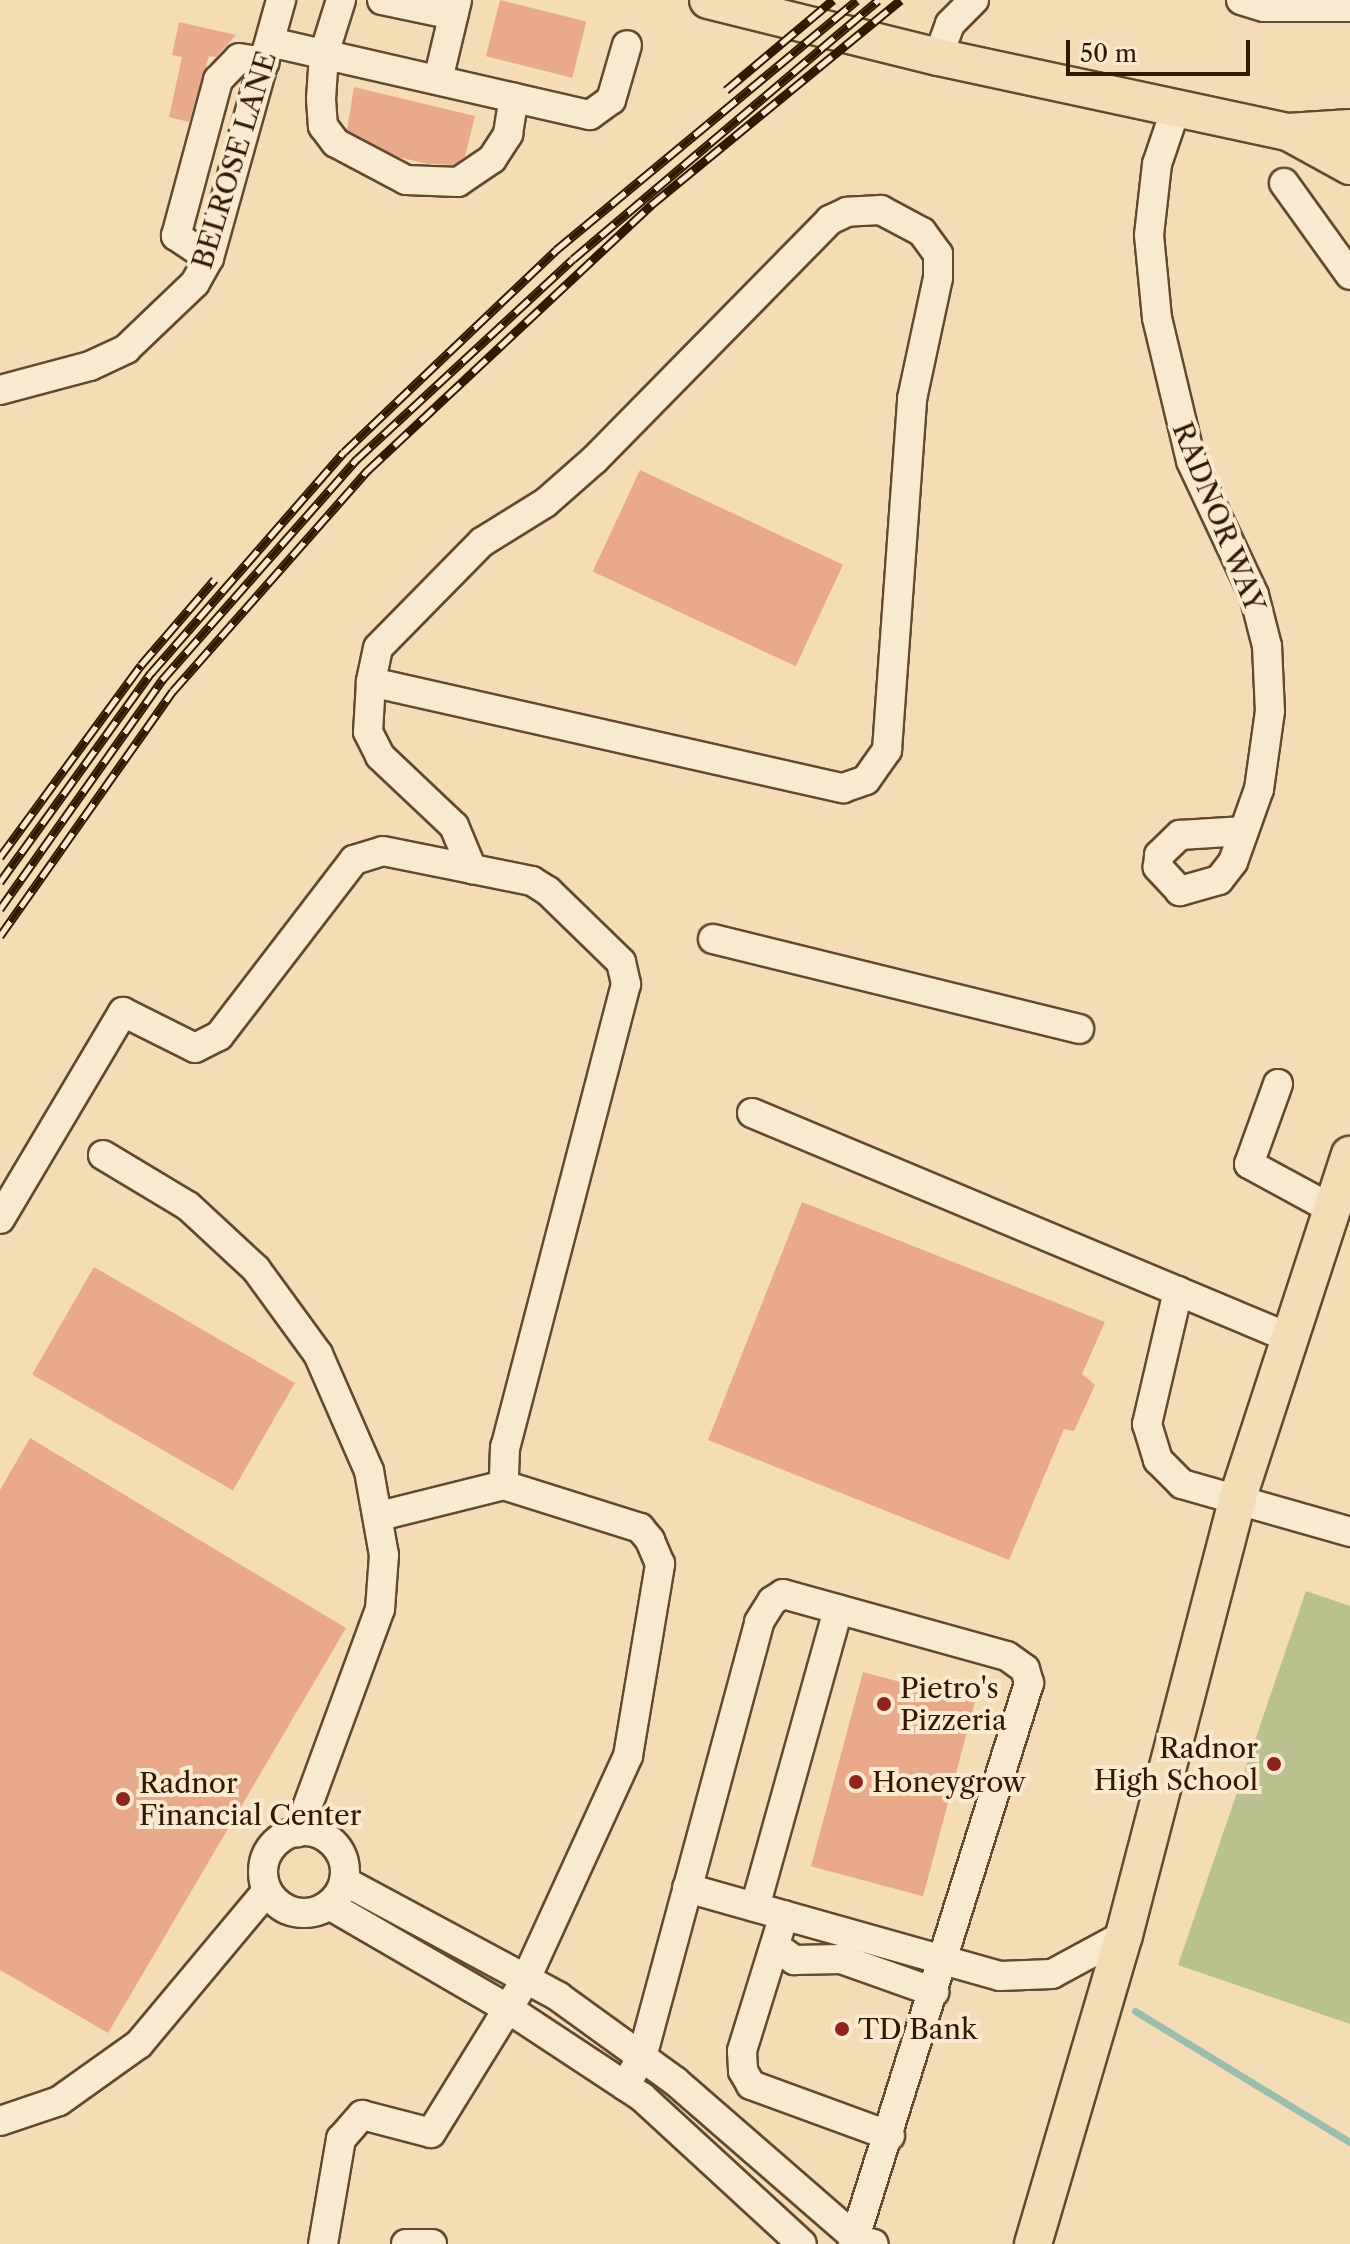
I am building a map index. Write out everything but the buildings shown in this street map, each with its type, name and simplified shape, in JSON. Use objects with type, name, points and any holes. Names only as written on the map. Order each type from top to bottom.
[{"type":"main road","points":[[708,0],[938,57],[1288,132],[1350,128]]},
{"type":"main road","points":[[1288,132],[1350,166]]},
{"type":"main road","points":[[1033,2244],[1124,1935],[1238,1497],[1350,1155]]},
{"type":"street","name":"BELROSE LANE","points":[[0,390],[90,366],[126,349],[166,317],[209,258],[281,0]]},
{"type":"street","points":[[341,0],[324,54],[323,126],[336,143],[406,180],[458,182],[474,176],[508,134],[514,97]]},
{"type":"street","points":[[382,0],[455,8],[438,80]]},
{"type":"street","points":[[938,57],[950,24],[974,0]]},
{"type":"street","points":[[1241,0],[1264,7],[1350,7]]},
{"type":"street","points":[[209,258],[176,236],[218,80],[239,58],[267,52],[324,54],[590,115],[611,100],[627,45]]},
{"type":"street","name":"RADNOR WAY","points":[[1176,108],[1157,164],[1149,235],[1157,318],[1191,461],[1254,595],[1270,677],[1267,744],[1244,831]]},
{"type":"street","points":[[1284,183],[1350,275]]},
{"type":"street","points":[[371,682],[843,788],[866,780],[887,750],[912,399],[938,278],[938,254],[922,232],[881,210],[847,212],[830,220],[594,460],[450,571],[378,648],[371,682],[368,732],[380,756],[454,826],[472,869]]},
{"type":"street","points":[[0,1219],[123,1012],[195,1048],[219,1036],[354,860],[383,851],[532,881],[548,891],[621,962],[626,984],[505,1447],[504,1485]]},
{"type":"street","points":[[713,939],[1079,1029]]},
{"type":"street","points":[[1278,1084],[1249,1164],[1332,1209]]},
{"type":"street","points":[[752,1113],[1290,1338]]},
{"type":"street","points":[[103,1155],[212,1225],[276,1294],[337,1388],[380,1516],[383,1568],[374,1634],[298,1832]]},
{"type":"street","points":[[1178,1291],[1147,1424],[1158,1460],[1182,1484],[1238,1497],[1350,1532]]},
{"type":"street","points":[[323,2244],[341,2139],[362,2115],[431,2133],[525,1981],[628,1756],[660,1564],[640,1528],[504,1485],[380,1516]]},
{"type":"street","points":[[344,1881],[559,1997],[642,2057],[862,2243],[890,2136],[1029,1683],[1025,1669],[1007,1656],[783,1594],[759,1622],[642,2057],[625,2086]]},
{"type":"street","points":[[755,1907],[838,1609]]},
{"type":"street","points":[[0,2121],[59,2101],[130,2052],[174,2008],[267,1891],[267,1853],[298,1832],[311,1832],[335,1845],[344,1881],[329,1905],[298,1913],[267,1891]]},
{"type":"street","points":[[687,1888],[1000,1976],[1052,1974],[1124,1935]]},
{"type":"street","points":[[329,1905],[507,2008],[625,2086],[802,2244]]},
{"type":"street","points":[[386,1939],[402,1911]]},
{"type":"street","points":[[784,1915],[742,2051],[751,2085],[890,2136]]},
{"type":"street","points":[[775,1946],[794,1960],[841,1959],[934,1992]]},
{"type":"street","points":[[447,1975],[464,1948]]},
{"type":"green space","points":[[1306,1591],[1350,1606],[1350,2024],[1178,1965]]},
{"type":"waterway","points":[[1135,2011],[1350,2142]]},
{"type":"railway","points":[[726,90],[833,0]]},
{"type":"railway","points":[[0,882],[151,673],[344,452],[556,250],[857,0]]},
{"type":"railway","points":[[0,909],[162,680],[357,459],[573,259],[878,0]]},
{"type":"railway","points":[[0,936],[173,691],[368,470],[651,205],[901,0]]},
{"type":"railway","points":[[0,857],[141,665],[215,579]]},
{"type":"place","name":"Pietro's Pizzeria","points":[[884,1704]]},
{"type":"place","name":"Radnor High School","points":[[1274,1764]]},
{"type":"place","name":"Honeygrow","points":[[856,1782]]},
{"type":"place","name":"Radnor Financial Center","points":[[123,1799]]},
{"type":"place","name":"TD Bank","points":[[842,2029]]}]
